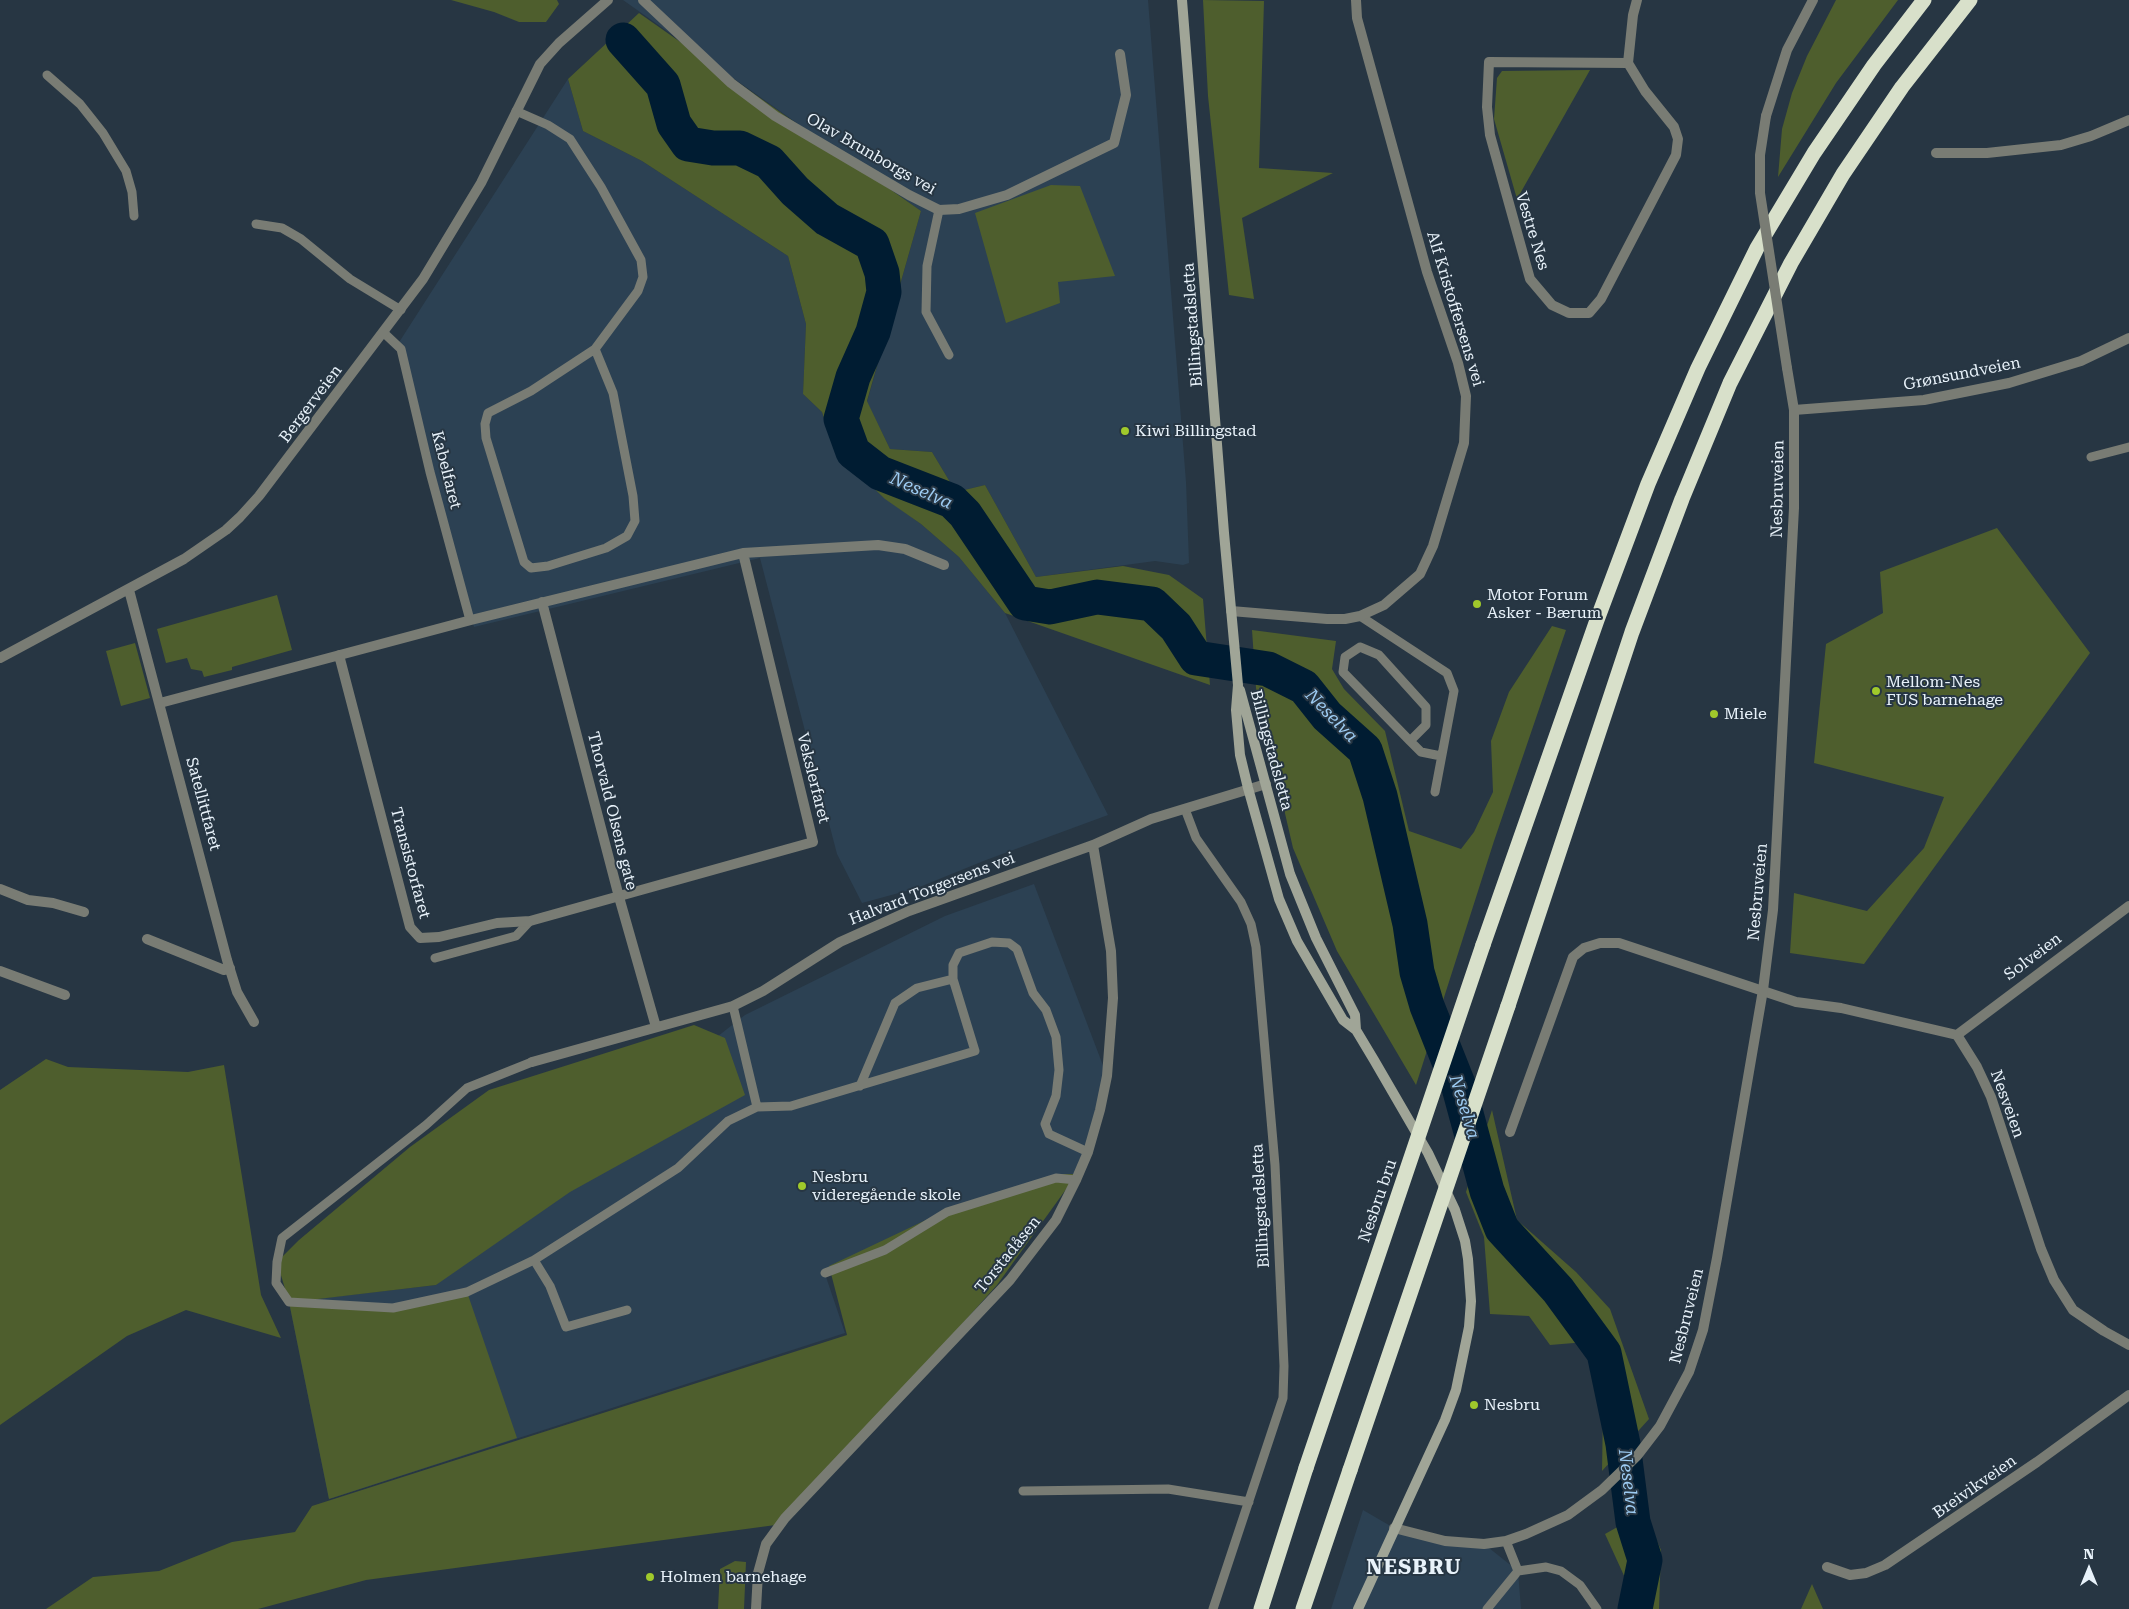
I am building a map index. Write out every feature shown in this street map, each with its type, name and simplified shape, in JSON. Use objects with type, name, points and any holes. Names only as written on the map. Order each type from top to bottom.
[{"type":"highway","name":"Nesbru bru","points":[[1261,1609],[1306,1468],[1483,945],[1600,611],[1648,484],[1698,368],[1757,248],[1814,153],[1874,65],[1924,0]]},
{"type":"highway","points":[[1303,1609],[1508,1006],[1632,632],[1682,500],[1730,383],[1791,263],[1843,174],[1902,87],[1970,0]]},
{"type":"main road","name":"Billingstadsletta","points":[[1182,0],[1238,684],[1237,719],[1240,755],[1279,899],[1297,941],[1343,1020],[1356,1030],[1407,1115],[1455,1210],[1465,1241],[1470,1278],[1469,1327],[1456,1390],[1435,1443],[1358,1609]]},
{"type":"main road","name":"Billingstadsletta","points":[[1238,684],[1296,890],[1316,938],[1355,1015],[1356,1030]]},
{"type":"street","name":"Bergerveien","points":[[0,658],[129,590],[205,545],[240,517],[259,496],[384,333],[447,242],[482,183],[540,64],[559,43],[608,0]]},
{"type":"street","name":"Olav Brunborgs vei","points":[[643,0],[730,83],[775,116],[909,195],[939,210],[966,207],[1007,195],[1114,143],[1126,94],[1120,54]]},
{"type":"street","name":"Alf Kristoffersens vei","points":[[1231,611],[1327,619],[1360,616],[1384,604],[1420,574],[1433,546],[1443,517],[1464,443],[1467,410],[1466,396],[1458,362],[1427,272],[1357,18],[1356,0]]},
{"type":"street","points":[[1628,63],[1633,15],[1637,0]]},
{"type":"street","name":"Nesbruveien","points":[[1394,1528],[1452,1542],[1484,1544],[1506,1541],[1568,1515],[1602,1490],[1637,1456],[1660,1426],[1689,1372],[1703,1330],[1763,990],[1774,901],[1794,508],[1794,410],[1760,193],[1760,155],[1766,116],[1787,50],[1813,0]]},
{"type":"street","name":"Vestre Nes","points":[[1489,62],[1628,63],[1645,91],[1674,127],[1678,139],[1676,155],[1601,300],[1589,313],[1569,314],[1552,305],[1530,279],[1490,135],[1487,107],[1489,62]]},
{"type":"street","points":[[1936,153],[2026,151],[2061,145],[2091,136],[2129,120]]},
{"type":"street","name":"Grønsundveien","points":[[1794,410],[1924,400],[2009,383],[2081,361],[2129,338]]},
{"type":"street","points":[[160,703],[470,620],[743,554],[878,545],[905,549],[944,565]]},
{"type":"street","name":"Vekslerfaret","points":[[618,897],[814,842],[743,554]]},
{"type":"street","name":"Satellittfaret","points":[[129,590],[230,968],[237,992],[254,1022]]},
{"type":"street","name":"Thorvald Olsens gate","points":[[542,602],[618,897],[656,1027]]},
{"type":"street","name":"Transistorfaret","points":[[339,655],[410,927],[420,938],[439,937],[497,923],[530,921],[618,897]]},
{"type":"street","name":"Halvard Torgersens vei","points":[[532,1062],[733,1006],[763,991],[840,942],[909,911],[1093,845],[1151,819],[1266,784]]},
{"type":"street","name":"Torstadåsen","points":[[756,1609],[758,1574],[766,1544],[780,1525],[1010,1280],[1056,1220],[1076,1180],[1088,1152],[1107,1076],[1113,998],[1112,951],[1093,845]]},
{"type":"street","points":[[0,889],[28,900],[53,903],[84,912]]},
{"type":"street","name":"Solveien","points":[[1957,1034],[2129,906]]},
{"type":"street","points":[[146,939],[224,970],[230,968]]},
{"type":"street","points":[[1510,1132],[1573,957],[1584,948],[1600,943],[1619,944],[1796,1002],[1841,1008],[1957,1034]]},
{"type":"street","points":[[0,972],[65,995]]},
{"type":"street","name":"Nesveien","points":[[1957,1034],[1977,1067],[1991,1097],[2041,1249],[2054,1280],[2073,1310],[2129,1345]]},
{"type":"street","name":"Breivikveien","points":[[1827,1567],[1850,1575],[1866,1574],[1885,1565],[2016,1477],[2129,1396]]},
{"type":"lane","points":[[47,75],[80,104],[104,133],[126,171],[132,192],[134,216]]},
{"type":"lane","points":[[516,111],[548,125],[570,139],[601,187],[641,260],[643,277],[638,291],[595,349],[530,391],[488,413],[486,438],[524,562],[530,568],[548,566],[606,548],[627,536],[634,521],[633,496],[613,393],[595,349]]},
{"type":"lane","points":[[939,210],[928,266],[926,312],[948,355]]},
{"type":"lane","points":[[256,224],[282,228],[301,239],[350,279],[401,310]]},
{"type":"lane","name":"Kabelfaret","points":[[384,333],[401,349],[430,472],[470,620]]},
{"type":"lane","points":[[2091,457],[2129,446]]},
{"type":"lane","points":[[1360,616],[1447,672],[1454,691],[1440,756],[1435,792]]},
{"type":"lane","points":[[1410,741],[1426,724],[1426,707],[1378,655],[1360,646],[1345,657],[1343,672],[1420,752],[1440,756]]},
{"type":"lane","name":"Billingstadsletta","points":[[1185,809],[1196,838],[1241,902],[1252,924],[1256,947],[1274,1165],[1284,1366],[1283,1398],[1213,1609]]},
{"type":"lane","points":[[435,958],[516,936],[530,921]]},
{"type":"lane","points":[[532,1062],[467,1088],[426,1125],[282,1238],[277,1262],[276,1283],[289,1302],[393,1308],[467,1292],[534,1260],[678,1168],[728,1121],[757,1107],[791,1106],[975,1051],[954,979],[953,965],[959,952],[992,942],[1009,944],[1017,949],[1033,993],[1046,1010],[1056,1038],[1060,1070],[1056,1096],[1044,1124],[1049,1134],[1088,1152]]},
{"type":"lane","points":[[860,1086],[895,1003],[917,988],[954,979]]},
{"type":"lane","points":[[733,1006],[757,1107]]},
{"type":"lane","points":[[825,1273],[885,1250],[947,1212],[1056,1178],[1076,1180]]},
{"type":"lane","points":[[534,1260],[550,1286],[566,1327],[626,1310]]},
{"type":"lane","points":[[1023,1491],[1168,1489],[1249,1502]]},
{"type":"lane","points":[[1506,1541],[1518,1571]]},
{"type":"lane","points":[[1488,1609],[1518,1571],[1546,1567],[1561,1571],[1580,1584],[1597,1609]]},
{"type":"shaded area","points":[[623,0],[1148,0],[1186,482],[1189,563],[1183,565],[1155,561],[1036,577],[985,485],[956,492],[932,452],[890,449],[867,402],[921,211]]},
{"type":"shaded area","points":[[568,79],[583,131],[642,161],[788,256],[806,324],[803,394],[822,412],[835,451],[885,498],[921,524],[959,557],[1005,613],[1108,815],[986,860],[917,888],[862,903],[837,854],[760,558],[474,627],[396,347]]},
{"type":"shaded area","name":"Nesbru videregående skole","points":[[1034,884],[1107,1076],[1076,1180],[825,1274],[845,1333],[329,1499],[289,1302],[436,1285],[663,1079],[745,1015],[945,916]]},
{"type":"shaded area","points":[[1363,1510],[1394,1528],[1484,1544],[1518,1571],[1521,1609],[1331,1609]]},
{"type":"green space","points":[[451,0],[557,0],[559,4],[546,22],[519,22],[494,12]]},
{"type":"green space","points":[[1203,0],[1264,1],[1259,168],[1333,173],[1242,218],[1254,299],[1229,295],[1208,96]]},
{"type":"green space","points":[[1836,0],[1898,0],[1836,83],[1778,177],[1782,129],[1792,93],[1807,56]]},
{"type":"green space","points":[[639,13],[921,211],[867,401],[890,449],[932,452],[956,492],[985,485],[1036,577],[1123,566],[1169,575],[1203,599],[1210,685],[1005,613],[959,557],[921,524],[885,499],[835,451],[822,412],[803,394],[806,324],[788,256],[642,161],[583,131],[568,79]]},
{"type":"green space","points":[[1590,70],[1517,199],[1494,119],[1497,78],[1502,71]]},
{"type":"green space","points":[[1051,185],[1080,186],[1115,276],[1058,282],[1060,303],[1006,323],[975,213]]},
{"type":"green space","points":[[1997,528],[2090,653],[1864,964],[1790,953],[1794,893],[1867,911],[1924,848],[1944,797],[1814,763],[1826,644],[1883,613],[1880,572]]},
{"type":"green space","points":[[277,595],[292,650],[232,667],[232,670],[204,677],[202,671],[191,669],[187,658],[166,663],[157,629]]},
{"type":"green space","points":[[1552,626],[1566,630],[1494,841],[1416,1085],[1337,951],[1293,848],[1256,688],[1252,630],[1336,641],[1332,669],[1344,689],[1385,731],[1409,831],[1461,849],[1474,832],[1493,792],[1491,741],[1509,692]]},
{"type":"green space","points":[[135,643],[150,698],[121,706],[106,651]]},
{"type":"green space","points":[[694,1025],[725,1038],[745,1095],[570,1192],[436,1285],[293,1302],[393,1308],[467,1292],[517,1438],[329,1499],[289,1302],[277,1262],[299,1240],[410,1147],[489,1090]]},
{"type":"green space","points":[[46,1059],[68,1067],[188,1072],[224,1065],[261,1295],[281,1338],[186,1310],[127,1336],[0,1425],[0,1090]]},
{"type":"green space","points":[[1492,1110],[1517,1220],[1576,1272],[1610,1309],[1649,1419],[1602,1471],[1603,1411],[1596,1361],[1586,1342],[1550,1345],[1529,1316],[1490,1314],[1484,1237],[1466,1192]]},
{"type":"green space","points":[[1062,1174],[1077,1174],[997,1285],[783,1524],[366,1580],[258,1609],[46,1609],[93,1577],[159,1571],[232,1542],[295,1532],[312,1506],[847,1335],[829,1266],[947,1210]]},
{"type":"green space","points":[[1644,1512],[1661,1550],[1659,1609],[1620,1609],[1626,1580],[1605,1534]]},
{"type":"green space","points":[[735,1561],[746,1562],[744,1609],[718,1609],[720,1569]]},
{"type":"green space","points":[[1812,1584],[1823,1609],[1801,1609]]},
{"type":"waterway","name":"Neselva","points":[[623,40],[663,85],[674,124],[688,144],[713,148],[740,148],[769,162],[795,191],[827,219],[872,244],[882,273],[884,292],[873,332],[853,377],[841,419],[853,452],[880,473],[952,501],[965,514],[1025,603],[1050,607],[1097,597],[1152,604],[1176,627],[1196,658],[1268,669],[1304,687],[1327,716],[1365,750],[1380,796],[1410,924],[1417,972],[1427,1006],[1458,1084],[1487,1191],[1502,1229],[1558,1290],[1604,1353],[1623,1444],[1633,1522],[1645,1560],[1635,1609]]},
{"type":"place","name":"Kiwi Billingstad","points":[[1125,431]]},
{"type":"place","name":"Motor Forum Asker - Bærum","points":[[1477,604]]},
{"type":"place","name":"Mellom-Nes FUS barnehage","points":[[1876,691]]},
{"type":"place","name":"Miele","points":[[1714,714]]},
{"type":"place","name":"Nesbru videregående skole","points":[[802,1186]]},
{"type":"place","name":"Nesbru","points":[[1474,1405]]},
{"type":"place","name":"Holmen barnehage","points":[[650,1577]]},
{"type":"district","name":"NESBRU","points":[[1414,1568]]}]
